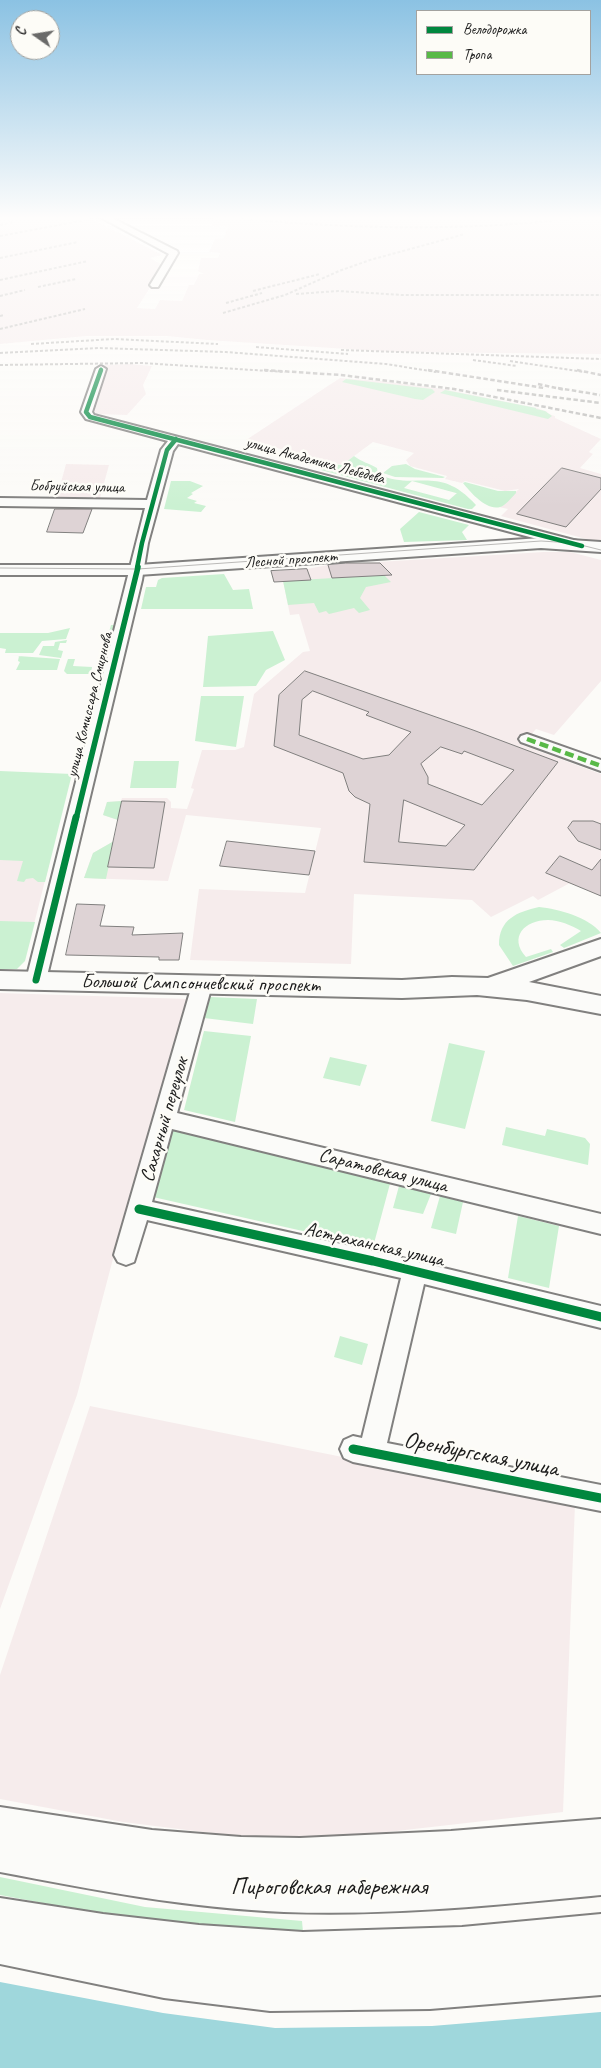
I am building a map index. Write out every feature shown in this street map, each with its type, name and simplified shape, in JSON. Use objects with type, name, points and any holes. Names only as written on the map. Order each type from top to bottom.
[{"type":"main road","name":"Лесной проспект","points":[[0,570],[138,570],[512,537],[541,543],[582,546]]},
{"type":"main road","points":[[582,546],[601,547]]},
{"type":"main road","points":[[582,546],[601,555]]},
{"type":"main road","points":[[482,987],[507,981],[601,947]]},
{"type":"main road","name":"Большой Сампсониевский проспект","points":[[0,980],[402,989],[432,985],[482,987],[550,993],[601,1006]]},
{"type":"main road","name":"Большой Сампсониевский проспект","points":[[402,989],[432,996],[537,1002],[601,1016]]},
{"type":"main road","points":[[0,1827],[152,1850],[241,1857],[290,1858],[451,1851],[601,1839]]},
{"type":"main road","name":"Пироговская набережная","points":[[0,1852],[149,1879],[238,1889],[302,1892],[455,1888],[601,1875]]},
{"type":"main road","points":[[0,1919],[103,1935],[199,1946],[303,1953],[462,1948],[601,1935]]},
{"type":"main road","points":[[0,1943],[164,1977],[270,1990],[430,1988],[601,1974]]},
{"type":"street","name":"улица Академика Лебедева","points":[[101,369],[86,412],[87,415],[512,537]]},
{"type":"street","name":"улица Комиссара Смирнова","points":[[36,980],[138,570],[138,561],[152,504],[168,450],[176,439]]},
{"type":"street","name":"Бобруйская улица","points":[[0,502],[152,504]]},
{"type":"street","points":[[527,739],[601,766]]},
{"type":"street","name":"Сахарный переулок","points":[[126,1255],[202,985]]},
{"type":"street","name":"Саратовская улица","points":[[166,1118],[601,1224]]},
{"type":"street","name":"Астраханская улица","points":[[139,1209],[415,1271],[601,1317]]},
{"type":"street","name":"Оренбургская улица","points":[[415,1271],[363,1450],[601,1498]]},
{"type":"shaded area","points":[[0,314],[601,314],[601,354],[394,352],[166,336],[87,336],[0,344]]},
{"type":"shaded area","points":[[130,364],[152,366],[143,385],[146,394],[127,415],[95,414],[91,409],[104,365]]},
{"type":"shaded area","points":[[340,378],[444,389],[537,408],[601,439],[589,452],[593,454],[580,468],[601,474],[601,543],[501,516],[508,509],[499,507],[519,489],[505,491],[465,481],[462,483],[445,479],[447,476],[410,466],[406,460],[414,453],[373,442],[342,465],[246,440]]},
{"type":"shaded area","points":[[66,464],[109,465],[100,498],[57,497]]},
{"type":"shaded area","points":[[570,552],[601,560],[601,681],[554,735],[536,729],[522,745],[601,774],[601,896],[570,883],[538,900],[533,896],[491,917],[472,900],[354,894],[351,964],[190,960],[199,889],[305,893],[321,828],[186,815],[168,881],[84,878],[93,853],[114,841],[118,820],[103,815],[107,802],[121,801],[122,798],[167,798],[171,802],[171,808],[187,809],[194,789],[191,788],[202,750],[235,750],[244,747],[254,694],[303,652],[310,651],[299,614],[290,615],[281,570],[307,569],[328,565]]},
{"type":"shaded area","points":[[0,859],[50,861],[32,932],[0,931]]},
{"type":"shaded area","points":[[0,993],[189,999],[118,1240],[77,1395],[0,1609]]},
{"type":"shaded area","points":[[90,1406],[575,1504],[563,1812],[291,1843],[123,1822],[0,1799],[0,1675]]},
{"type":"green space","points":[[346,379],[432,389],[435,392],[423,400],[415,399],[342,382]]},
{"type":"green space","points":[[445,390],[536,408],[552,416],[548,419],[440,393]]},
{"type":"green space","points":[[354,456],[377,468],[378,474],[392,479],[438,481],[462,492],[476,505],[472,509],[468,509],[321,470],[330,464],[342,465]],"holes":[[[412,481],[457,493],[449,500],[404,488]]]},
{"type":"green space","points":[[406,464],[415,469],[445,477],[395,477],[383,473],[392,466]]},
{"type":"green space","points":[[171,481],[190,481],[203,486],[191,493],[193,494],[187,498],[197,501],[194,503],[206,506],[201,512],[164,509]]},
{"type":"green space","points":[[463,483],[498,491],[516,491],[516,493],[504,505],[493,507],[481,502]]},
{"type":"green space","points":[[419,512],[469,525],[462,532],[467,540],[404,542],[400,529]]},
{"type":"green space","points":[[224,574],[233,590],[249,589],[253,609],[141,609],[146,587],[156,587],[158,580],[162,578]]},
{"type":"green space","points":[[384,575],[391,582],[366,587],[360,598],[370,610],[359,613],[354,608],[329,614],[326,611],[319,613],[314,603],[288,605],[283,581]]},
{"type":"green space","points":[[111,625],[117,625],[104,675],[97,674]]},
{"type":"green space","points":[[70,628],[66,639],[42,641],[33,653],[5,653],[6,649],[0,648],[0,633],[48,633]]},
{"type":"green space","points":[[273,631],[285,660],[266,670],[256,686],[203,687],[208,636]]},
{"type":"green space","points":[[67,640],[66,643],[60,643],[58,650],[63,651],[61,658],[39,655],[43,646],[54,646],[55,642]]},
{"type":"green space","points":[[19,656],[60,659],[57,670],[16,670],[20,662],[18,661]]},
{"type":"green space","points":[[68,659],[75,659],[73,666],[92,667],[91,674],[67,674],[64,671]]},
{"type":"green space","points":[[201,696],[244,696],[236,747],[195,741]]},
{"type":"green space","points":[[134,761],[179,761],[176,788],[130,788]]},
{"type":"green space","points":[[0,771],[72,774],[45,882],[38,882],[33,878],[26,879],[24,882],[17,881],[23,861],[0,860]]},
{"type":"green space","points":[[122,801],[120,811],[124,811],[118,820],[103,815],[107,802]]},
{"type":"green space","points":[[114,841],[106,879],[84,878],[93,853]]},
{"type":"green space","points":[[539,907],[581,918],[589,922],[601,933],[564,948],[560,945],[581,931],[556,921],[548,920],[532,923],[526,926],[519,937],[521,950],[526,957],[551,949],[553,952],[513,966],[499,945],[502,929],[517,914]]},
{"type":"green space","points":[[0,921],[35,922],[25,961],[17,969],[0,969]]},
{"type":"green space","points":[[210,997],[257,999],[253,1024],[204,1018]]},
{"type":"green space","points":[[204,1031],[251,1036],[235,1122],[184,1110]]},
{"type":"green space","points":[[449,1043],[485,1051],[465,1129],[431,1121]]},
{"type":"green space","points":[[330,1057],[367,1065],[360,1086],[323,1078]]},
{"type":"green space","points":[[506,1127],[545,1136],[547,1129],[585,1138],[590,1144],[588,1165],[502,1145]]},
{"type":"green space","points":[[174,1128],[391,1180],[373,1247],[153,1197],[171,1131]]},
{"type":"green space","points":[[399,1186],[431,1194],[423,1214],[393,1208]]},
{"type":"green space","points":[[440,1196],[463,1202],[456,1234],[431,1228]]},
{"type":"green space","points":[[518,1216],[559,1226],[549,1288],[508,1278]]},
{"type":"green space","points":[[340,1336],[368,1344],[362,1365],[334,1357]]},
{"type":"green space","points":[[0,1877],[145,1907],[302,1921],[303,1932],[139,1921],[0,1895]]},
{"type":"water","points":[[0,1982],[163,2013],[275,2028],[432,2026],[601,2012],[601,2068],[0,2068]]},
{"type":"building","points":[[562,468],[601,478],[601,489],[566,527],[517,514]]},
{"type":"building","points":[[55,509],[92,509],[83,533],[47,532]]},
{"type":"building","points":[[380,563],[392,575],[332,578],[328,565]]},
{"type":"building","points":[[307,569],[311,580],[274,582],[271,571]]},
{"type":"building","points":[[305,671],[558,762],[474,870],[364,862],[370,804],[355,797],[349,791],[343,773],[274,746],[279,695]],"holes":[[[313,691],[369,712],[366,715],[411,732],[389,755],[363,759],[299,735],[302,700]],[[441,747],[462,754],[464,751],[514,770],[482,805],[428,784],[428,777],[421,764]],[[404,800],[465,825],[446,846],[399,842]]]},
{"type":"building","points":[[122,801],[165,802],[154,868],[108,867]]},
{"type":"building","points":[[573,821],[593,821],[601,824],[601,850],[578,841],[568,828]]},
{"type":"building","points":[[227,841],[315,851],[309,875],[220,866]]},
{"type":"building","points":[[560,856],[592,870],[601,859],[601,896],[546,873]]},
{"type":"building","points":[[77,904],[105,905],[100,926],[134,927],[132,935],[183,933],[179,960],[159,960],[159,957],[66,955]]},
{"type":"tram line","points":[[0,568],[138,569],[541,541],[573,543],[601,550]]},
{"type":"railway","points":[[0,329],[66,314]]},
{"type":"railway","points":[[0,316],[4,315]]},
{"type":"railway","points":[[31,344],[114,339],[218,344]]},
{"type":"railway","points":[[256,347],[348,354]]},
{"type":"railway","points":[[0,353],[98,348],[226,352],[386,364],[436,372]]},
{"type":"railway","points":[[341,350],[601,359]]},
{"type":"railway","points":[[473,360],[517,366]]},
{"type":"railway","points":[[510,361],[584,372]]},
{"type":"railway","points":[[0,365],[142,363],[285,372]]},
{"type":"railway","points":[[264,370],[341,375],[454,389],[601,418]]},
{"type":"railway","points":[[428,370],[544,388]]},
{"type":"railway","points":[[577,370],[601,375]]},
{"type":"railway","points":[[538,384],[565,390]]},
{"type":"railway","points":[[558,388],[600,395]]},
{"type":"railway","points":[[497,390],[601,403]]},
{"type":"marked path","points":[[527,739],[601,766]]},
{"type":"cycle path","points":[[101,369],[86,412],[90,417],[582,546]]},
{"type":"cycle path","points":[[36,980],[135,580],[142,543],[167,450],[176,439]]},
{"type":"cycle path","points":[[139,1209],[373,1261],[601,1317]]},
{"type":"cycle path","points":[[353,1449],[601,1498]]}]
